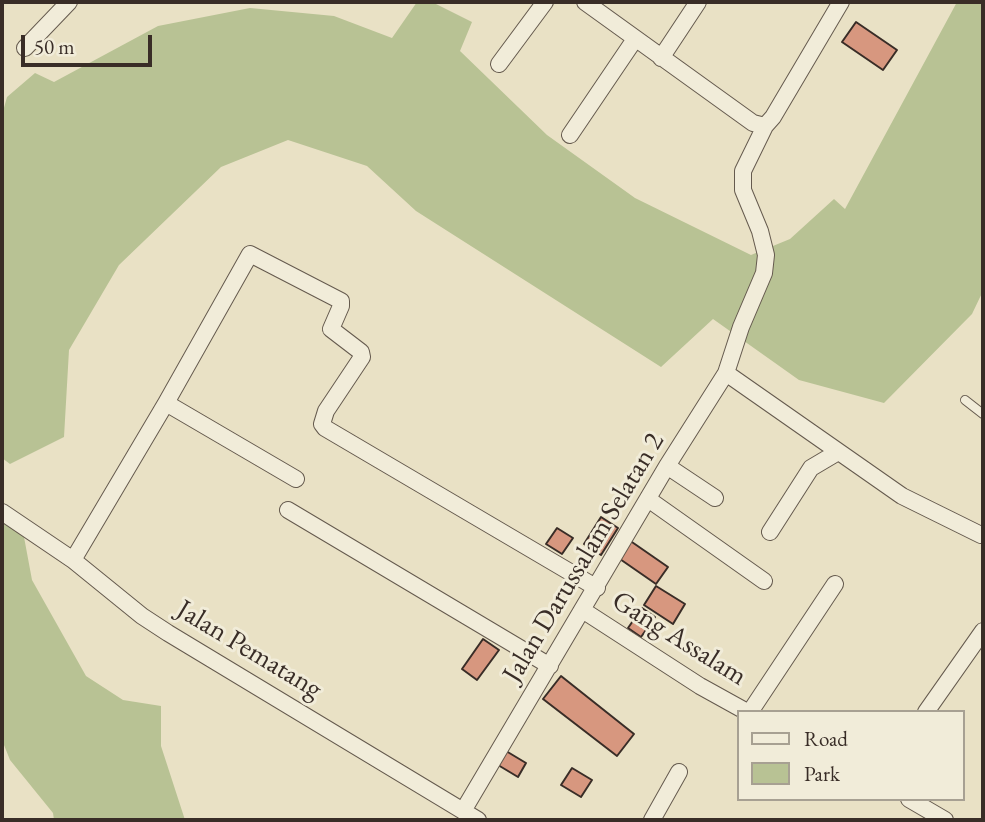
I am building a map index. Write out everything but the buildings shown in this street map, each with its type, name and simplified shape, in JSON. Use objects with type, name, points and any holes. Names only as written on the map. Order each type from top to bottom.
[{"type":"street","points":[[25,48],[69,2]]},
{"type":"street","points":[[499,64],[545,2]]},
{"type":"street","points":[[585,2],[605,8],[635,39],[752,123],[765,126],[773,117],[838,3]]},
{"type":"street","points":[[661,58],[698,2]]},
{"type":"street","points":[[570,135],[635,39]]},
{"type":"street","name":"Jalan Darussalam Selatan 2","points":[[463,811],[584,611],[667,466],[726,373],[741,327],[764,274],[766,255],[760,231],[743,190],[743,171],[765,126]]},
{"type":"street","points":[[73,560],[250,254],[341,301],[331,329],[361,352],[362,357],[326,411],[322,424],[325,429],[597,588]]},
{"type":"street","points":[[726,373],[902,496],[983,539]]},
{"type":"street","points":[[166,403],[296,479]]},
{"type":"street","points":[[770,532],[811,468],[838,452]]},
{"type":"street","points":[[667,466],[715,498]]},
{"type":"street","points":[[648,499],[764,581]]},
{"type":"street","points":[[288,510],[550,666]]},
{"type":"street","name":"Jalan Pematang","points":[[2,512],[73,560],[159,628],[478,820]]},
{"type":"street","points":[[750,710],[835,584]]},
{"type":"street","name":"Gang Assalam","points":[[584,611],[700,686],[745,710]]},
{"type":"street","points":[[927,710],[983,631]]},
{"type":"street","points":[[652,820],[679,772]]},
{"type":"street","points":[[912,801],[945,820]]},
{"type":"lane","points":[[965,400],[983,414]]},
{"type":"green space","points":[[417,2],[432,2],[472,22],[460,51],[547,135],[635,198],[751,255],[790,239],[834,199],[845,209],[957,2],[983,2],[983,291],[972,314],[884,403],[799,380],[713,319],[661,367],[416,211],[367,166],[288,140],[221,167],[119,265],[69,350],[64,437],[10,464],[2,458],[2,115],[7,97],[35,73],[54,82],[158,26],[250,8],[334,16],[392,38]]},
{"type":"green space","points":[[2,520],[24,537],[32,580],[86,676],[123,700],[161,706],[161,746],[185,820],[54,820],[53,813],[10,760],[2,740]]}]
